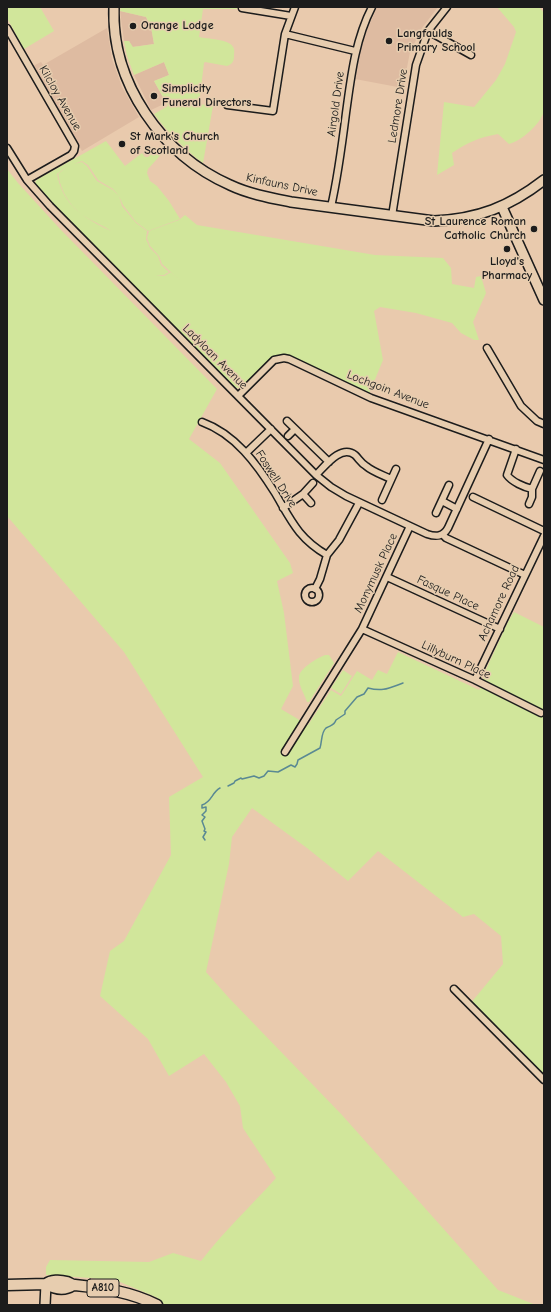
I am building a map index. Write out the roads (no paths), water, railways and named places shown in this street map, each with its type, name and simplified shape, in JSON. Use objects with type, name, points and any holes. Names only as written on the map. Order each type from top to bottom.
[{"type":"main road","name":"A810","points":[[46,1284],[50,1281],[66,1282],[73,1285],[110,1289],[132,1295],[157,1305]]},
{"type":"main road","name":"A810","points":[[7,1285],[46,1284],[57,1288],[67,1289],[73,1285]]},
{"type":"street","name":"Kinfauns Drive","points":[[114,7],[116,38],[120,59],[134,95],[146,115],[171,146],[190,162],[204,172],[231,186],[269,198],[434,221],[451,220],[481,214],[523,196],[544,180]]},
{"type":"street","points":[[227,105],[273,111],[285,34],[294,7]]},
{"type":"street","name":"Airgold Drive","points":[[331,207],[338,175],[349,85],[355,51],[372,7]]},
{"type":"street","name":"Ledmore Drive","points":[[392,216],[416,65],[428,31],[447,7]]},
{"type":"street","points":[[242,8],[291,16]]},
{"type":"street","name":"Kilcloy Avenue","points":[[7,28],[74,142],[75,148],[71,155],[27,180]]},
{"type":"street","points":[[428,31],[471,55]]},
{"type":"street","points":[[285,34],[355,51]]},
{"type":"street","name":"Ladyloan Avenue","points":[[7,148],[27,180],[55,211],[316,475],[337,491],[359,503],[432,536],[442,535]]},
{"type":"street","points":[[502,206],[541,288],[544,300]]},
{"type":"street","points":[[487,348],[521,406],[537,421],[544,424]]},
{"type":"street","name":"Lochgoin Avenue","points":[[238,396],[270,363],[274,360],[284,358],[297,362],[371,398],[544,460]]},
{"type":"street","points":[[287,421],[328,462]]},
{"type":"street","name":"Foswell Drive","points":[[202,422],[216,428],[226,435],[246,454],[266,480],[301,535],[326,555]]},
{"type":"street","points":[[246,454],[271,429]]},
{"type":"street","points":[[288,436],[295,429]]},
{"type":"street","points":[[490,440],[447,531],[442,535],[525,576]]},
{"type":"street","points":[[516,449],[507,475],[510,479],[532,489]]},
{"type":"street","points":[[316,475],[328,462],[341,453],[353,454],[367,468],[391,479]]},
{"type":"street","points":[[382,500],[396,469]]},
{"type":"street","points":[[529,504],[532,497],[532,489],[540,472]]},
{"type":"street","points":[[283,508],[303,494],[313,483]]},
{"type":"street","points":[[436,513],[449,485]]},
{"type":"street","points":[[303,494],[311,503]]},
{"type":"street","points":[[473,497],[544,531]]},
{"type":"street","points":[[442,501],[457,509]]},
{"type":"street","points":[[315,589],[320,579],[326,555],[339,540],[359,503]]},
{"type":"street","name":"Monymusk Place","points":[[286,752],[362,629],[410,526]]},
{"type":"street","name":"Achamore Road","points":[[475,680],[544,536]]},
{"type":"street","name":"Fasque Place","points":[[387,577],[500,629]]},
{"type":"street","name":"Lillyburn Place","points":[[362,629],[475,680],[541,713]]},
{"type":"street","points":[[454,989],[544,1080]]},
{"type":"street","points":[[45,1301],[46,1284]]},
{"type":"street","points":[[45,1301],[57,1288]]},
{"type":"waterway","points":[[228,786],[241,778],[254,776],[259,778],[264,776],[268,771],[278,772],[291,765],[295,767],[298,760],[320,748],[324,730],[345,714],[345,711],[357,697],[364,694],[368,688],[390,688],[403,683]]},
{"type":"waterway","points":[[205,840],[203,837],[206,832],[204,831],[205,829],[202,821],[205,817],[202,815],[206,811],[206,807],[202,808],[202,805],[208,802],[220,788]]},
{"type":"place","name":"Orange Lodge","points":[[133,26]]},
{"type":"place","name":"Langfaulds Primary School","points":[[389,41]]},
{"type":"place","name":"Simplicity Funeral Directors","points":[[154,96]]},
{"type":"place","name":"St Mark's Church of Scotland","points":[[122,144]]},
{"type":"place","name":"St Laurence Roman Catholic Church","points":[[534,229]]},
{"type":"place","name":"Lloyd's Pharmacy","points":[[507,249]]}]
